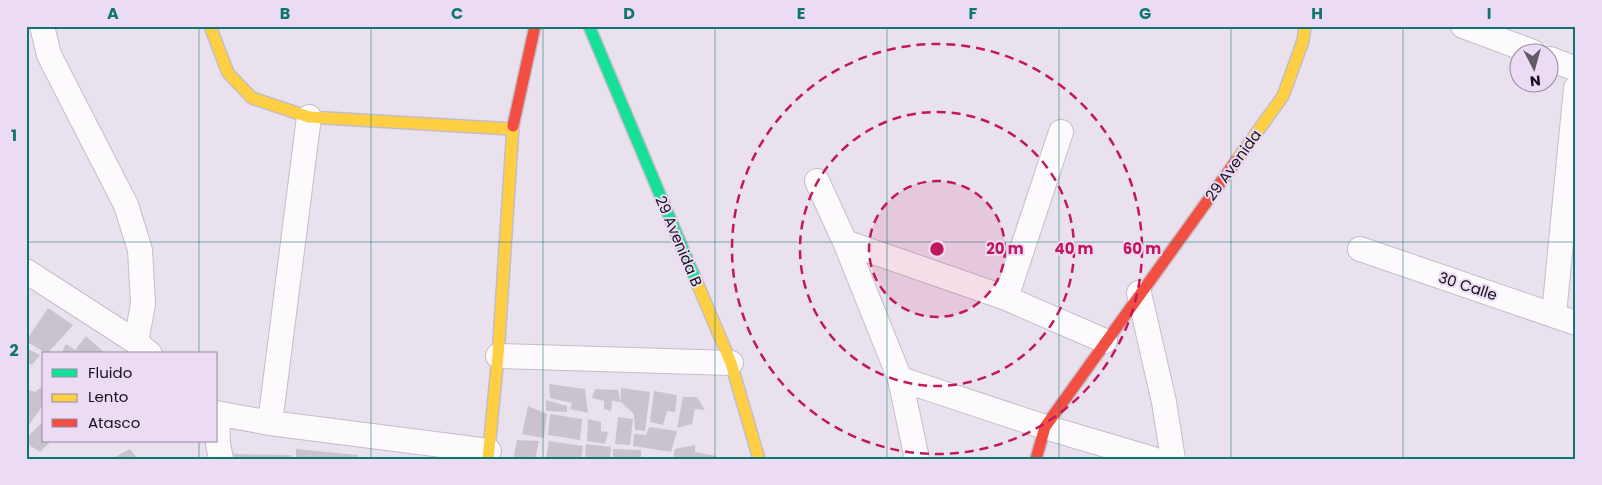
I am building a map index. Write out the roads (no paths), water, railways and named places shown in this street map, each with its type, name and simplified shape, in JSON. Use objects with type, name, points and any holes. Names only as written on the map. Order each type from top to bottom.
[{"type":"street","points":[[42,26],[49,55],[126,206],[140,250],[143,348]]},
{"type":"street","points":[[210,26],[228,73],[252,98],[309,117],[512,129]]},
{"type":"street","points":[[218,413],[270,423],[488,455],[498,356],[512,129],[535,26]]},
{"type":"street","name":"29 Avenida B","points":[[589,26],[731,363],[759,459]]},
{"type":"street","name":"29 Avenida","points":[[1036,459],[1045,427],[1139,293],[1283,96],[1303,41],[1305,26]]},
{"type":"street","points":[[1463,26],[1510,43]]},
{"type":"street","points":[[1560,62],[1576,68]]},
{"type":"street","points":[[1565,319],[1576,88]]},
{"type":"street","points":[[270,423],[309,117]]},
{"type":"street","points":[[1006,298],[1061,132]]},
{"type":"street","points":[[817,181],[845,242],[900,379],[917,459]]},
{"type":"street","points":[[845,242],[1006,298],[1105,341]]},
{"type":"street","name":"30 Calle","points":[[1360,249],[1565,319]]},
{"type":"street","points":[[26,271],[143,348]]},
{"type":"street","points":[[1139,293],[1164,402],[1173,459]]},
{"type":"street","points":[[498,356],[731,363]]},
{"type":"street","points":[[900,379],[1045,427],[1153,459]]},
{"type":"street","points":[[218,442],[221,459]]}]
